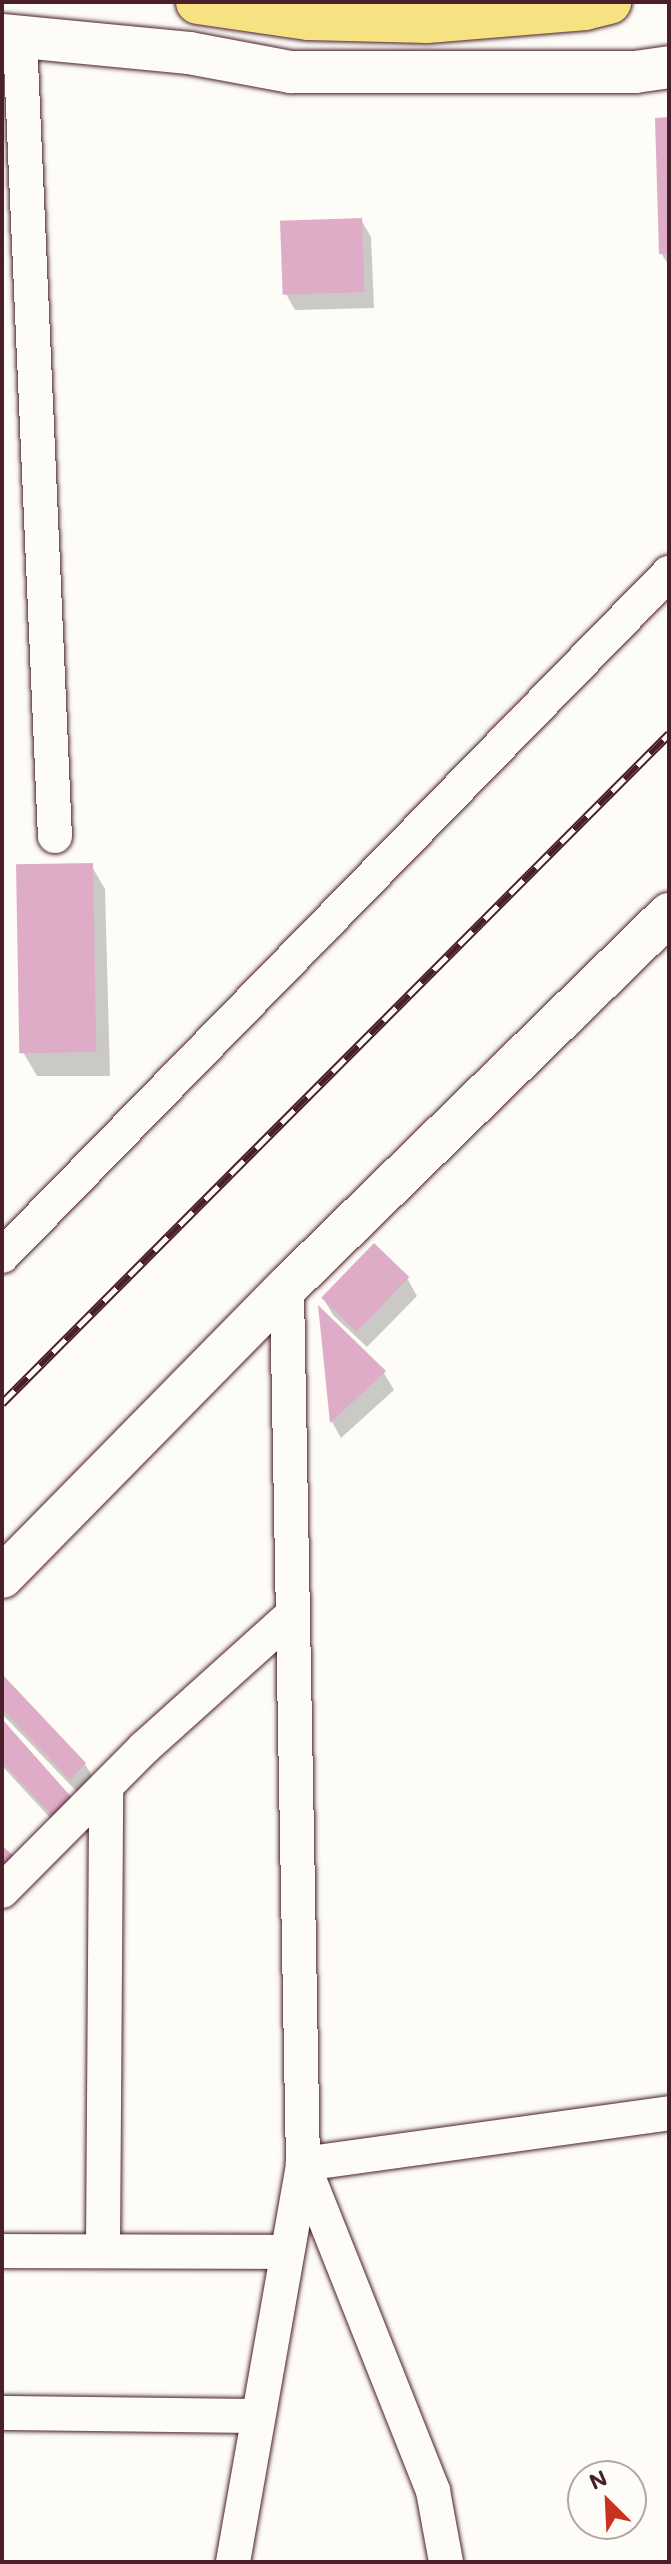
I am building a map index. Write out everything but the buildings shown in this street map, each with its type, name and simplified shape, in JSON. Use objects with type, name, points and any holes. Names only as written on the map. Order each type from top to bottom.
[{"type":"main road","points":[[198,2],[308,18],[427,21],[585,8],[609,2]]},
{"type":"street","points":[[55,836],[11,37],[189,53],[291,72],[635,72],[669,67]]},
{"type":"street","points":[[2,1256],[669,573]]},
{"type":"street","points":[[2,1577],[287,1287],[669,914]]},
{"type":"street","points":[[233,2562],[303,2164],[287,1287]]},
{"type":"street","points":[[2,1891],[106,1787],[293,1614]]},
{"type":"street","points":[[103,2249],[106,1787]]},
{"type":"street","points":[[303,2164],[669,2113]]},
{"type":"street","points":[[303,2164],[433,2491],[446,2562]]},
{"type":"street","points":[[2,2251],[287,2252]]},
{"type":"street","points":[[2,2413],[258,2416]]},
{"type":"railway","points":[[2,1403],[669,734]]}]
